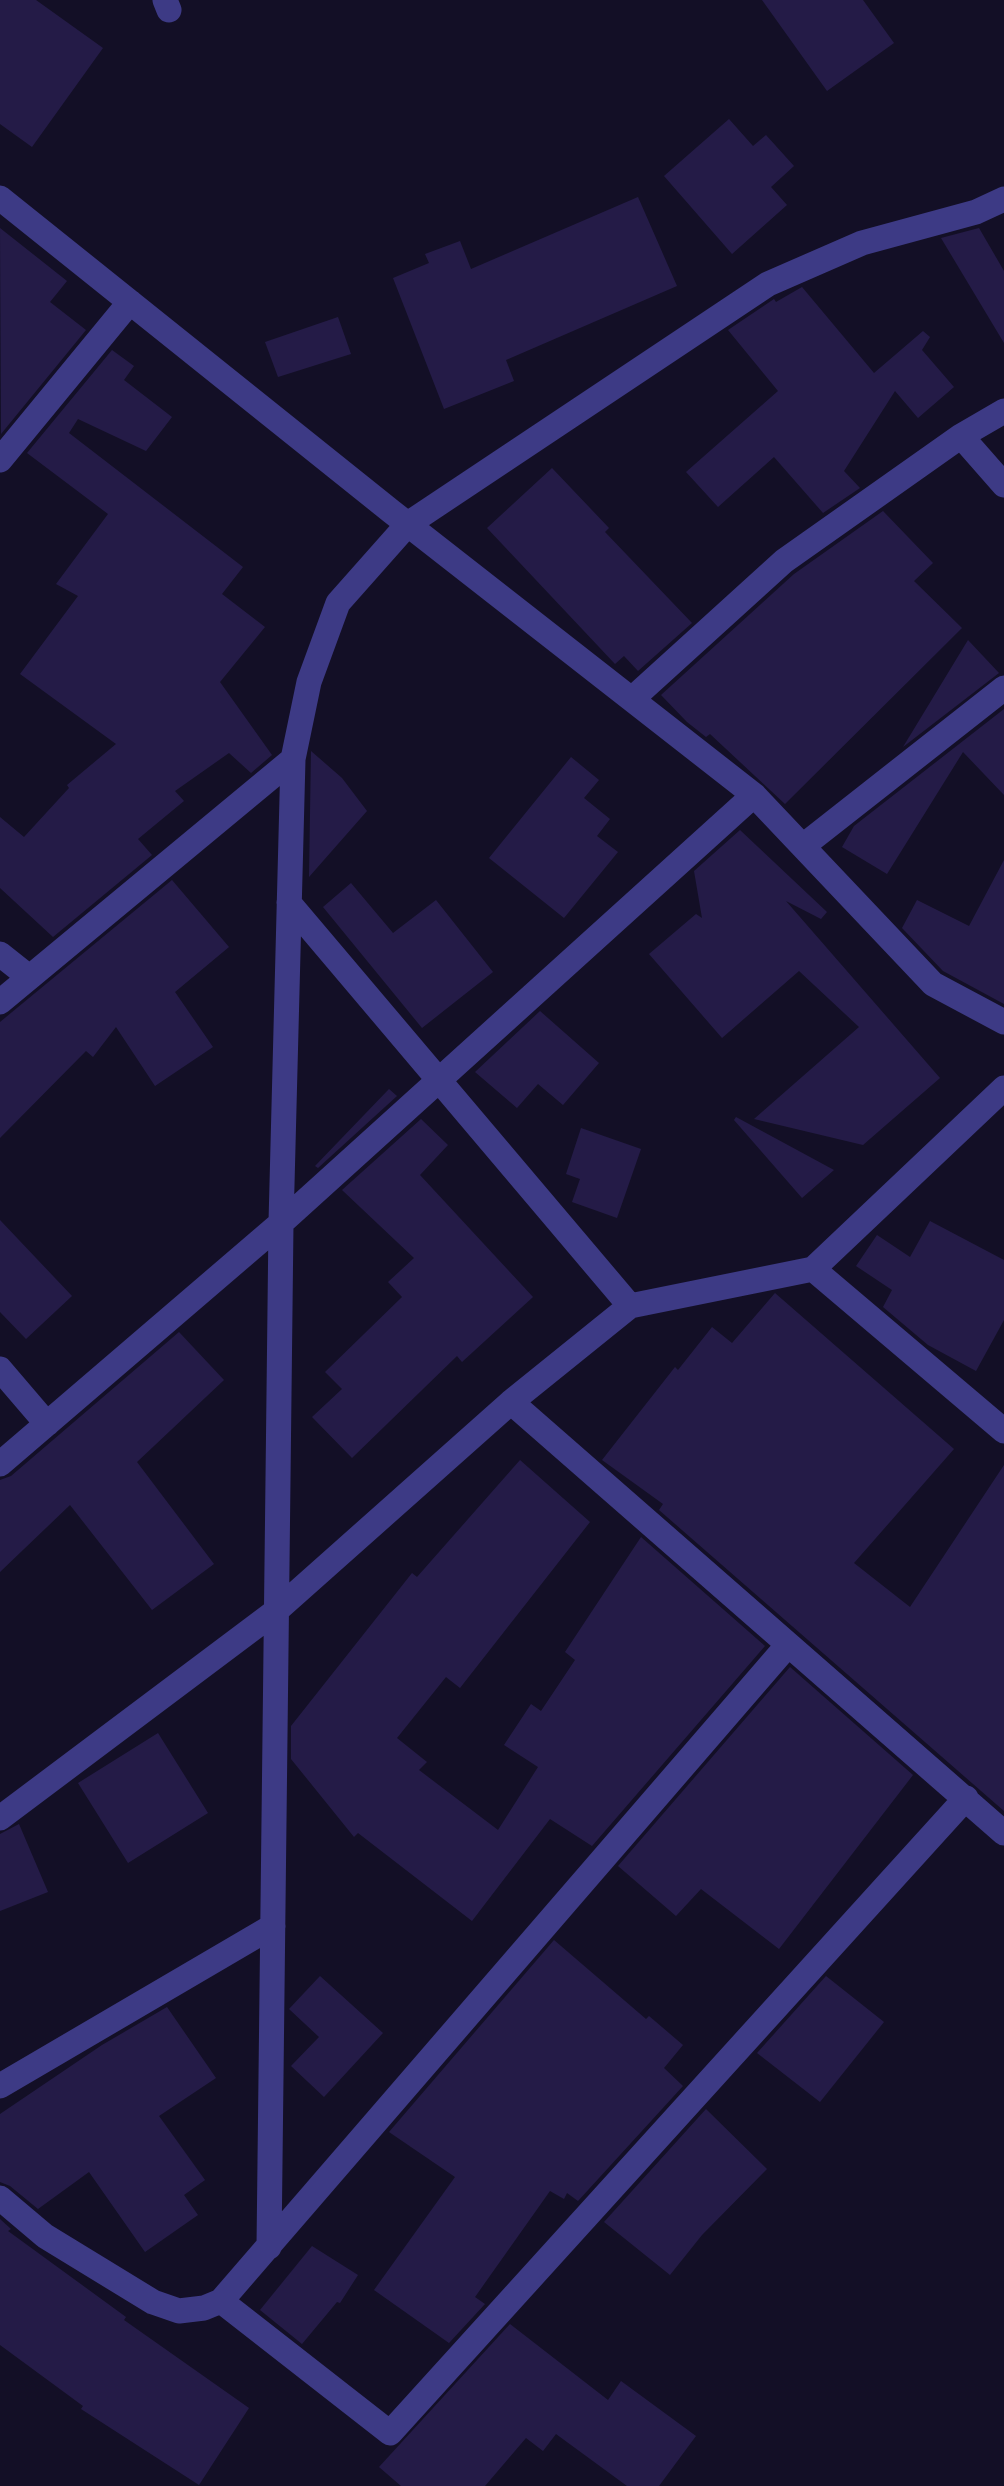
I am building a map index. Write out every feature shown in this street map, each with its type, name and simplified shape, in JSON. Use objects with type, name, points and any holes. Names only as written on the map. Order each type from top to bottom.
[{"type":"street","points":[[0,198],[754,795],[933,984],[1004,1022]]},
{"type":"street","points":[[269,2247],[281,1222],[289,903],[293,759],[309,682],[338,603],[408,524],[768,284],[862,243],[976,212],[1004,199]]},
{"type":"street","points":[[0,460],[130,302]]},
{"type":"street","points":[[632,699],[784,561],[1004,410]]},
{"type":"street","points":[[961,436],[1004,486]]},
{"type":"street","points":[[803,846],[1004,688]]},
{"type":"street","points":[[0,1002],[293,759]]},
{"type":"street","points":[[0,1464],[281,1222],[754,795]]},
{"type":"street","points":[[289,903],[630,1306]]},
{"type":"street","points":[[0,954],[30,978]]},
{"type":"street","points":[[0,1818],[276,1610],[511,1402],[630,1306],[813,1269],[1004,1088]]},
{"type":"street","points":[[813,1269],[1004,1431]]},
{"type":"street","points":[[0,1369],[47,1424]]},
{"type":"street","points":[[511,1402],[1004,1833]]},
{"type":"street","points":[[0,2198],[46,2236],[153,2302],[179,2311],[204,2308],[222,2300],[787,1646]]},
{"type":"street","points":[[222,2300],[390,2433],[966,1798]]},
{"type":"street","points":[[0,2086],[273,1926]]},
{"type":"building","points":[[0,0],[36,0],[103,48],[32,147],[0,124]]},
{"type":"building","points":[[762,0],[863,0],[894,43],[827,91]]},
{"type":"building","points":[[729,119],[753,146],[766,135],[794,166],[771,187],[787,205],[732,254],[664,176]]},
{"type":"building","points":[[638,197],[677,286],[506,360],[514,381],[444,409],[393,278],[429,263],[425,254],[460,241],[471,269]]},
{"type":"building","points":[[0,228],[67,281],[50,302],[86,330],[1,434]]},
{"type":"building","points":[[979,228],[1004,271],[1004,343],[941,238]]},
{"type":"building","points":[[802,287],[874,373],[923,331],[930,337],[922,350],[954,387],[918,418],[895,391],[844,471],[860,488],[823,513],[774,457],[718,507],[686,472],[778,391],[728,330],[774,299],[776,302]]},
{"type":"building","points":[[338,317],[351,354],[278,377],[265,342]]},
{"type":"building","points":[[112,350],[134,366],[124,380],[172,417],[146,451],[78,419],[69,433],[243,567],[222,594],[265,627],[220,682],[272,755],[251,773],[229,753],[175,791],[184,801],[138,839],[152,855],[53,937],[0,888],[0,817],[24,837],[69,788],[67,785],[116,744],[20,674],[78,596],[56,584],[108,514],[27,453]]},
{"type":"building","points":[[552,468],[609,528],[605,532],[692,623],[638,671],[624,656],[615,664],[487,528]]},
{"type":"building","points":[[883,511],[933,563],[914,581],[962,628],[785,804],[710,734],[706,737],[687,722],[661,695],[794,574]]},
{"type":"building","points":[[968,640],[999,673],[903,747]]},
{"type":"building","points":[[1004,709],[1004,795],[963,752],[887,874],[842,847],[854,826]]},
{"type":"building","points":[[311,751],[342,778],[367,811],[309,877]]},
{"type":"building","points":[[571,757],[599,780],[584,798],[610,819],[597,836],[618,852],[564,918],[489,858]]},
{"type":"building","points":[[740,830],[827,912],[821,919],[786,901],[940,1078],[863,1145],[754,1119],[859,1027],[799,971],[722,1038],[649,954],[696,914],[702,918],[694,871]]},
{"type":"building","points":[[1004,860],[1004,1004],[943,971],[902,928],[917,900],[969,926]]},
{"type":"building","points":[[172,880],[229,947],[175,992],[213,1047],[155,1086],[116,1027],[93,1057],[86,1051],[0,1138],[0,1022]]},
{"type":"building","points":[[351,883],[393,933],[436,900],[493,972],[422,1028],[323,907]]},
{"type":"building","points":[[540,1011],[599,1063],[563,1105],[538,1084],[517,1108],[475,1072]]},
{"type":"building","points":[[389,1089],[397,1096],[318,1168],[315,1166]]},
{"type":"building","points":[[736,1117],[834,1170],[802,1198],[734,1120]]},
{"type":"building","points":[[421,1119],[448,1145],[420,1175],[533,1297],[462,1362],[457,1356],[352,1458],[312,1417],[342,1389],[325,1372],[402,1297],[388,1282],[414,1258],[342,1190]]},
{"type":"building","points":[[581,1128],[641,1149],[617,1218],[572,1202],[580,1179],[566,1174]]},
{"type":"building","points":[[0,1220],[72,1296],[26,1339],[0,1312]]},
{"type":"building","points":[[930,1221],[1004,1260],[1004,1320],[976,1371],[928,1345],[883,1307],[892,1290],[856,1266],[877,1235],[910,1257]]},
{"type":"building","points":[[775,1293],[954,1449],[854,1563],[910,1607],[1004,1465],[1004,1811],[659,1510],[663,1504],[602,1460],[675,1367],[678,1370],[712,1327],[732,1343]]},
{"type":"building","points":[[179,1332],[224,1380],[137,1462],[214,1564],[152,1610],[70,1505],[0,1572],[0,1480],[11,1476]]},
{"type":"building","points":[[520,1460],[590,1522],[460,1688],[446,1677],[397,1738],[427,1762],[419,1770],[498,1830],[538,1767],[504,1745],[531,1704],[541,1711],[575,1660],[565,1652],[641,1537],[765,1646],[592,1846],[550,1819],[472,1921],[358,1833],[354,1837],[291,1759],[291,1726],[412,1573],[417,1577]]},
{"type":"building","points":[[790,1667],[913,1775],[779,1949],[701,1889],[676,1916],[618,1866]]},
{"type":"building","points":[[158,1733],[208,1813],[128,1863],[78,1783]]},
{"type":"building","points":[[19,1824],[48,1892],[0,1911],[0,1834]]},
{"type":"building","points":[[554,1940],[646,2019],[649,2016],[683,2045],[664,2068],[683,2086],[578,2201],[567,2193],[564,2199],[550,2191],[475,2297],[485,2304],[449,2343],[374,2290],[455,2177],[389,2132]]},
{"type":"building","points":[[320,1976],[383,2033],[324,2097],[291,2066],[319,2037],[289,2009]]},
{"type":"building","points":[[826,1976],[884,2022],[820,2102],[757,2053]]},
{"type":"building","points":[[167,2007],[216,2078],[159,2116],[205,2180],[184,2195],[198,2215],[145,2252],[89,2172],[38,2209],[0,2182],[0,2114],[102,2045]]},
{"type":"building","points":[[706,2109],[767,2169],[702,2235],[670,2275],[604,2222]]},
{"type":"building","points":[[0,2219],[11,2229],[8,2231],[126,2317],[124,2320],[249,2408],[199,2485],[81,2409],[83,2406],[0,2345]]},
{"type":"building","points":[[312,2246],[358,2275],[340,2303],[302,2344],[260,2310]]},
{"type":"building","points":[[510,2324],[608,2400],[621,2381],[696,2436],[659,2486],[627,2486],[556,2434],[543,2451],[526,2438],[485,2486],[401,2486],[379,2467]]}]
